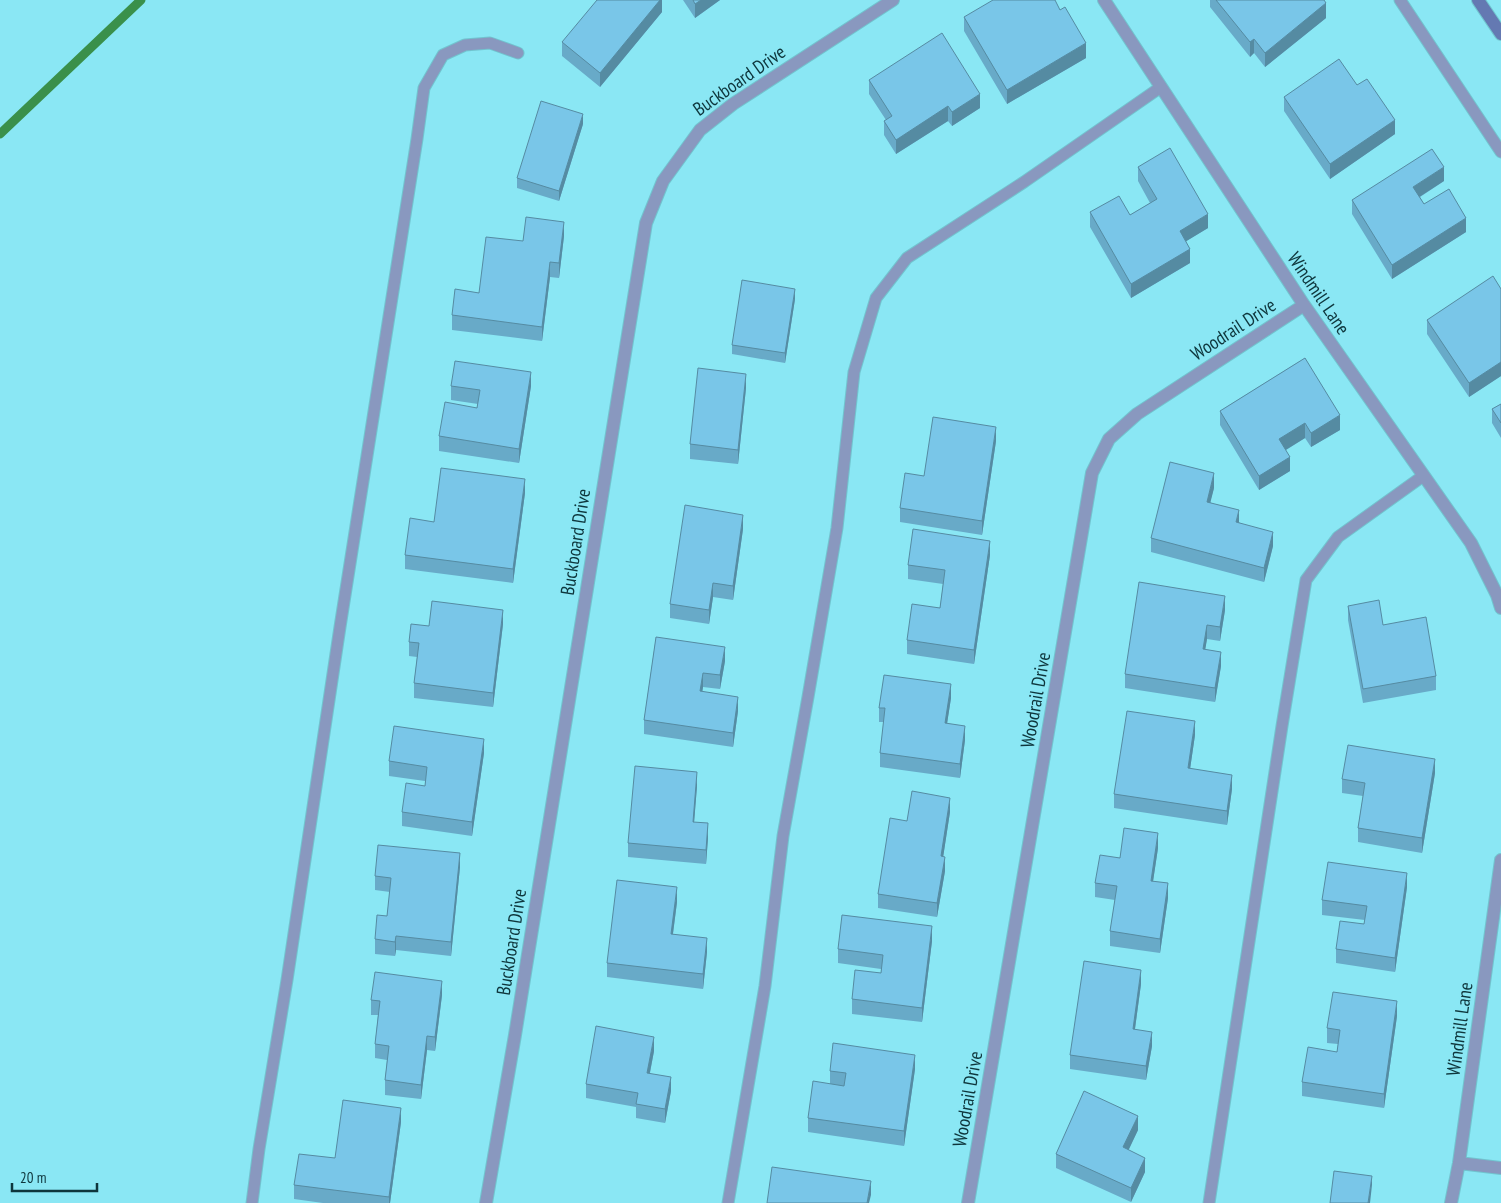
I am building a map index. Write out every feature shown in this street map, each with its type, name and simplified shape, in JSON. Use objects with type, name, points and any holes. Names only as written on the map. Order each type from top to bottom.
[{"type":"main road","points":[[1478,0],[1501,34]]},
{"type":"street","name":"Buckboard Drive","points":[[486,1203],[646,223],[663,181],[700,130],[733,104],[893,0]]},
{"type":"street","name":"Windmill Lane","points":[[1104,0],[1304,305],[1471,543],[1497,595],[1501,608]]},
{"type":"street","name":"Woodrail Drive","points":[[968,1203],[1092,473],[1109,440],[1137,414],[1304,305]]},
{"type":"street","name":"Windmill Lane","points":[[1451,1203],[1459,1163],[1499,887],[1501,860]]},
{"type":"street","points":[[1459,1163],[1501,1168]]},
{"type":"lane","points":[[1400,0],[1501,152]]},
{"type":"lane","points":[[252,1203],[424,88],[443,55],[464,45],[490,43],[518,52]]},
{"type":"lane","points":[[728,1203],[765,986],[783,836],[837,528],[854,372],[876,298],[907,258],[1024,182],[1161,87]]},
{"type":"lane","points":[[1209,1203],[1306,580],[1338,537],[1423,476]]},
{"type":"building","points":[[597,0],[660,0],[600,73],[562,42]]},
{"type":"building","points":[[693,0],[701,0],[695,4]]},
{"type":"building","points":[[993,0],[1055,0],[1060,10],[1065,7],[1086,43],[1007,90],[964,17]]},
{"type":"building","points":[[1216,0],[1324,0],[1326,3],[1265,53],[1254,39],[1250,42]]},
{"type":"building","points":[[942,33],[980,94],[952,112],[948,106],[896,140],[884,121],[892,116],[869,80]]},
{"type":"building","points":[[1339,59],[1357,85],[1367,79],[1395,120],[1330,164],[1284,97]]},
{"type":"building","points":[[541,101],[583,114],[559,191],[517,178]]},
{"type":"building","points":[[1170,148],[1208,214],[1180,231],[1190,249],[1131,284],[1090,212],[1119,196],[1130,215],[1157,199],[1138,167]]},
{"type":"building","points":[[1432,149],[1444,167],[1413,187],[1424,204],[1449,189],[1466,218],[1392,265],[1352,200]]},
{"type":"building","points":[[526,217],[564,222],[559,263],[550,262],[542,327],[452,315],[455,289],[479,293],[486,237],[523,241]]},
{"type":"building","points":[[1493,276],[1501,289],[1501,362],[1469,383],[1427,320]]},
{"type":"building","points":[[742,280],[795,289],[785,353],[732,345]]},
{"type":"building","points":[[1305,358],[1340,415],[1311,433],[1305,423],[1279,439],[1290,457],[1259,476],[1220,411]]},
{"type":"building","points":[[455,361],[531,372],[519,449],[439,436],[445,402],[477,408],[480,390],[451,386]]},
{"type":"building","points":[[698,368],[746,374],[738,450],[690,444]]},
{"type":"building","points":[[1501,404],[1501,423],[1492,409]]},
{"type":"building","points":[[933,417],[996,427],[982,521],[900,508],[905,473],[924,476]]},
{"type":"building","points":[[1170,462],[1214,473],[1207,502],[1239,510],[1236,522],[1273,532],[1264,568],[1151,538]]},
{"type":"building","points":[[441,468],[525,479],[513,569],[405,555],[410,518],[434,522]]},
{"type":"building","points":[[685,505],[743,515],[733,586],[713,583],[709,610],[670,604]]},
{"type":"building","points":[[913,529],[990,541],[974,650],[907,640],[912,604],[940,608],[945,570],[908,565]]},
{"type":"building","points":[[1139,582],[1225,596],[1220,627],[1207,625],[1203,649],[1221,652],[1215,688],[1125,674]]},
{"type":"building","points":[[1379,600],[1383,625],[1426,617],[1436,676],[1363,689],[1348,606]]},
{"type":"building","points":[[432,601],[503,610],[493,693],[414,683],[419,643],[409,642],[411,624],[429,626]]},
{"type":"building","points":[[656,637],[725,647],[720,675],[703,673],[700,691],[738,697],[733,733],[644,720]]},
{"type":"building","points":[[884,675],[951,684],[945,723],[965,726],[960,764],[880,753],[885,708],[879,708]]},
{"type":"building","points":[[1127,711],[1195,721],[1188,768],[1232,775],[1227,811],[1114,794]]},
{"type":"building","points":[[394,726],[484,739],[472,822],[402,812],[406,783],[425,786],[427,767],[389,761]]},
{"type":"building","points":[[1348,745],[1435,759],[1422,838],[1358,828],[1365,783],[1342,779]]},
{"type":"building","points":[[635,766],[697,772],[693,822],[708,823],[706,850],[628,843]]},
{"type":"building","points":[[912,791],[950,798],[941,856],[945,857],[937,903],[878,894],[890,818],[907,821]]},
{"type":"building","points":[[1124,828],[1158,833],[1151,881],[1168,883],[1160,939],[1110,931],[1117,886],[1095,883],[1100,855],[1120,858]]},
{"type":"building","points":[[378,845],[460,853],[451,942],[396,936],[395,942],[375,939],[377,915],[387,916],[391,878],[375,876]]},
{"type":"building","points":[[1328,862],[1407,873],[1395,958],[1336,949],[1340,921],[1364,924],[1367,906],[1322,900]]},
{"type":"building","points":[[617,880],[677,887],[671,934],[707,938],[703,974],[607,963]]},
{"type":"building","points":[[842,915],[932,926],[922,1008],[852,999],[855,970],[881,973],[883,955],[838,949]]},
{"type":"building","points":[[1084,961],[1141,970],[1133,1029],[1152,1032],[1146,1066],[1070,1055]]},
{"type":"building","points":[[375,972],[442,981],[435,1037],[427,1036],[421,1085],[385,1080],[389,1046],[375,1044],[380,1001],[371,1000]]},
{"type":"building","points":[[1333,992],[1397,1001],[1384,1094],[1302,1082],[1308,1047],[1337,1052],[1340,1030],[1327,1028]]},
{"type":"building","points":[[596,1026],[654,1037],[647,1073],[671,1077],[665,1109],[636,1104],[638,1093],[586,1084]]},
{"type":"building","points":[[833,1043],[915,1055],[904,1131],[808,1118],[813,1081],[844,1086],[846,1073],[830,1071]]},
{"type":"building","points":[[1084,1091],[1138,1116],[1123,1147],[1145,1158],[1131,1188],[1056,1154]]},
{"type":"building","points":[[343,1100],[401,1108],[389,1197],[294,1185],[299,1154],[335,1158]]},
{"type":"building","points":[[772,1167],[871,1181],[867,1203],[767,1203]]},
{"type":"building","points":[[1334,1171],[1372,1176],[1368,1203],[1330,1203]]},
{"type":"waterway","points":[[0,134],[141,0]]}]
